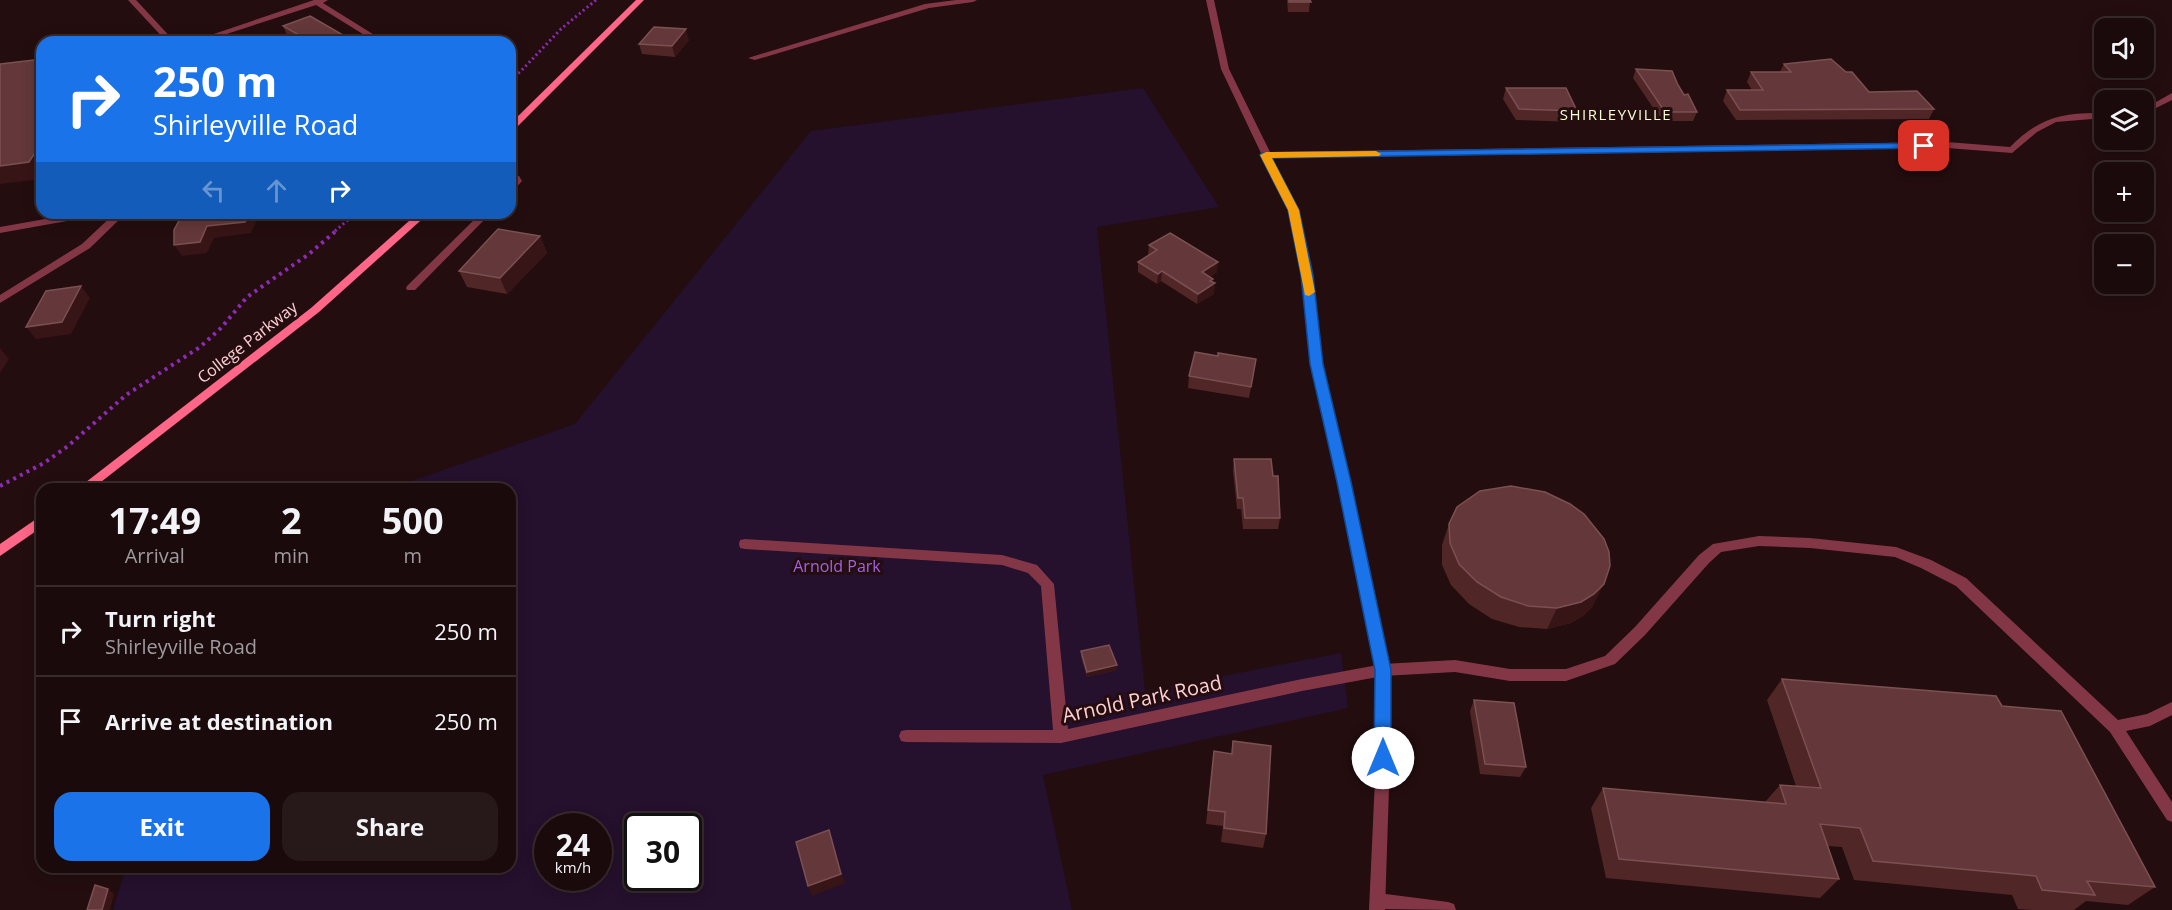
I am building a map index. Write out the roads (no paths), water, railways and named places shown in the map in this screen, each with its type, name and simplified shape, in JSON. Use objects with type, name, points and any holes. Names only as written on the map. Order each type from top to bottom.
[{"type":"main road","points":[[516,123],[640,0]]},
{"type":"main road","name":"College Parkway","points":[[91,483],[315,310],[417,219]]},
{"type":"main road","points":[[0,551],[36,524]]},
{"type":"street","points":[[132,0],[165,36]]},
{"type":"street","points":[[752,58],[926,3],[973,0]]},
{"type":"street","points":[[1210,0],[1225,69],[1293,210],[1307,275],[1317,364],[1383,670],[1378,906],[1448,910]]},
{"type":"street","points":[[212,36],[320,1],[372,36]]},
{"type":"street","points":[[2154,106],[2172,96]]},
{"type":"street","points":[[1266,155],[1947,145],[2012,150],[2026,135],[2048,120],[2094,116]]},
{"type":"street","points":[[0,230],[61,219]]},
{"type":"street","points":[[0,300],[86,246],[115,219]]},
{"type":"street","points":[[411,288],[480,219]]},
{"type":"street","name":"Arnold Park Road","points":[[906,736],[1061,737],[1302,685],[1383,670],[1455,666],[1510,675],[1566,675],[1610,660],[1640,631],[1704,559],[1718,548],[1759,541],[1810,543],[1896,552],[1961,582],[2115,727],[2172,815]]},
{"type":"street","points":[[745,544],[1002,560],[1032,569],[1047,584],[1061,737]]},
{"type":"street","points":[[2115,727],[2150,720],[2172,708]]},
{"type":"district","name":"SHIRLEYVILLE","points":[[1616,115]]},
{"type":"park label","name":"Arnold Park","points":[[837,566]]}]
